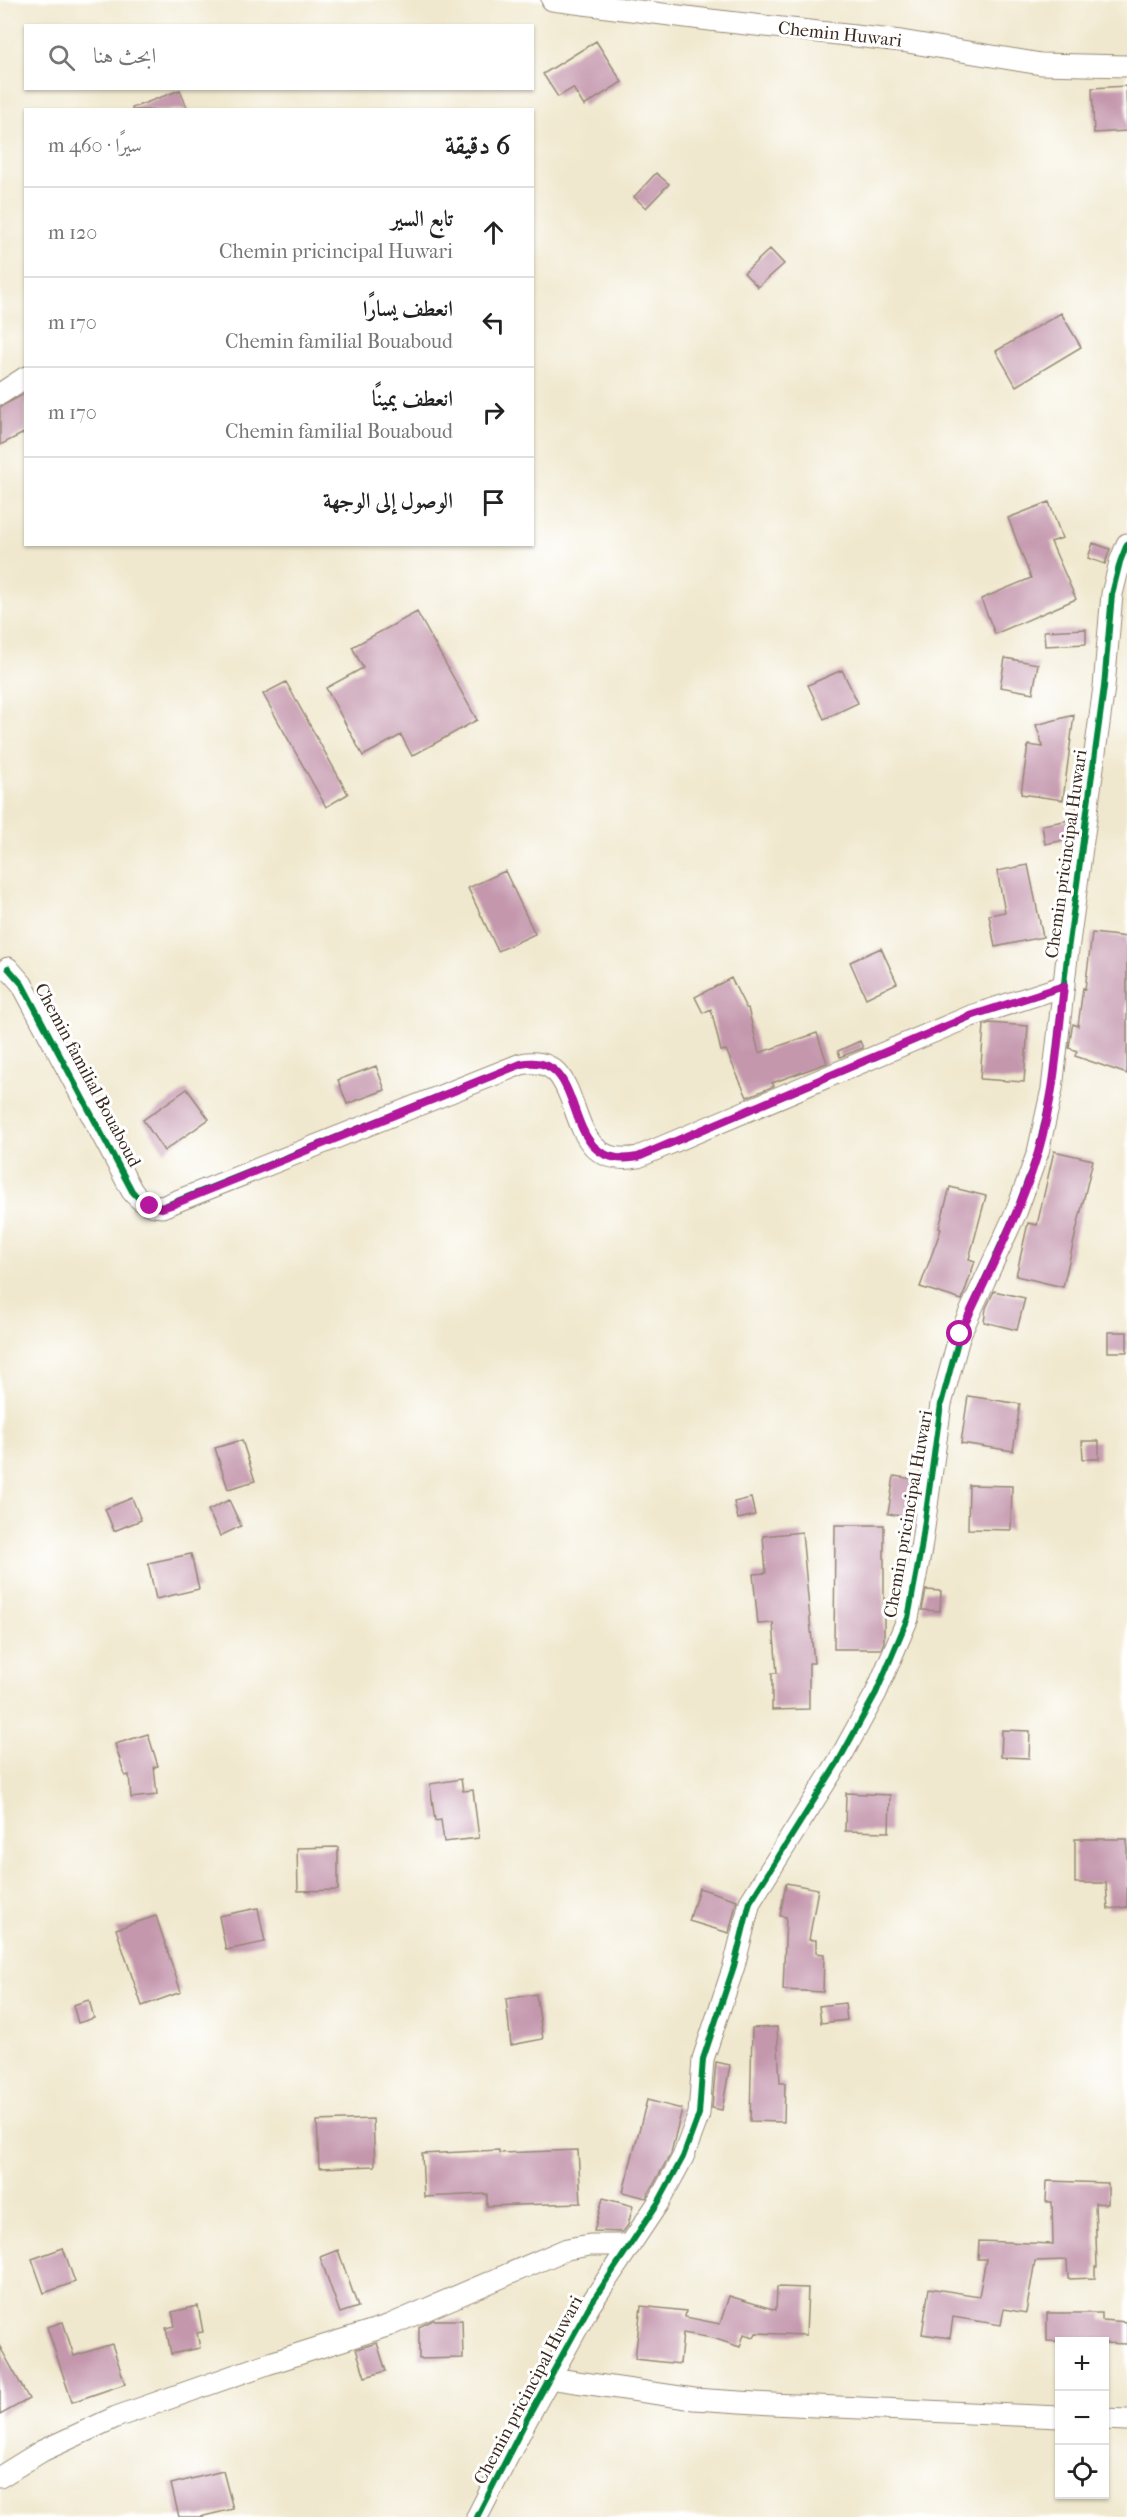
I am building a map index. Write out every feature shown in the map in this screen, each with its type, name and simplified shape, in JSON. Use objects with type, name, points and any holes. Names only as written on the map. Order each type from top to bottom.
[{"type":"street","name":"Chemin Huwari","points":[[552,0],[710,20],[901,40],[1041,64],[1127,66]]},
{"type":"street","points":[[0,394],[24,378]]},
{"type":"street","name":"Chemin pricincipal Huwari","points":[[477,2517],[549,2378],[590,2306],[658,2203],[683,2157],[699,2114],[704,2059],[734,1966],[750,1902],[838,1762],[876,1693],[908,1618],[921,1549],[941,1404],[960,1334],[1017,1210],[1038,1152],[1052,1089],[1104,687],[1112,594],[1127,544]]},
{"type":"street","name":"Chemin familial Bouaboud","points":[[9,968],[22,984],[132,1191],[150,1206],[162,1208],[521,1064],[534,1062],[546,1065],[557,1072],[588,1139],[597,1150],[610,1157],[624,1159],[638,1157],[970,1016],[1064,986]]},
{"type":"street","points":[[0,2477],[42,2451],[116,2418],[267,2364],[390,2325],[567,2249],[590,2245],[630,2245]]},
{"type":"street","points":[[549,2378],[694,2399],[1055,2416]]},
{"type":"street","points":[[1109,2419],[1127,2420]]},
{"type":"building","points":[[596,41],[622,82],[584,106],[573,88],[558,97],[543,74]]},
{"type":"building","points":[[1126,86],[1127,131],[1094,133],[1092,88]]},
{"type":"building","points":[[180,90],[187,108],[132,108]]},
{"type":"building","points":[[656,173],[669,184],[646,208],[634,197]]},
{"type":"building","points":[[770,249],[784,264],[758,287],[744,273]]},
{"type":"building","points":[[1061,313],[1081,347],[1016,386],[996,351]]},
{"type":"building","points":[[24,394],[24,433],[0,445],[0,407]]},
{"type":"building","points":[[1049,502],[1062,538],[1051,542],[1076,599],[995,634],[981,599],[1031,578],[1008,518]]},
{"type":"building","points":[[1093,543],[1110,549],[1105,564],[1088,558]]},
{"type":"building","points":[[417,612],[477,720],[412,756],[401,735],[363,756],[326,688],[363,668],[352,647]]},
{"type":"building","points":[[1086,629],[1086,644],[1045,646],[1044,631]]},
{"type":"building","points":[[1005,658],[1038,664],[1033,693],[1000,687]]},
{"type":"building","points":[[842,670],[858,703],[824,719],[808,685]]},
{"type":"building","points":[[286,682],[348,794],[326,807],[263,694]]},
{"type":"building","points":[[1074,715],[1063,800],[1021,794],[1028,745],[1043,747],[1036,725]]},
{"type":"building","points":[[1070,820],[1070,839],[1045,844],[1042,825]]},
{"type":"building","points":[[1028,865],[1043,937],[995,947],[989,915],[1005,912],[997,871]]},
{"type":"building","points":[[505,871],[535,934],[498,951],[468,888]]},
{"type":"building","points":[[1092,933],[1127,937],[1127,1074],[1075,1056],[1077,1051],[1069,1048],[1073,1024],[1078,1026]]},
{"type":"building","points":[[881,948],[897,983],[866,998],[850,962]]},
{"type":"building","points":[[731,978],[748,1008],[759,1053],[817,1033],[827,1063],[772,1083],[774,1086],[747,1097],[726,1050],[721,1051],[711,1009],[703,1013],[695,997]]},
{"type":"building","points":[[990,1023],[1028,1026],[1024,1082],[980,1079],[984,1025]]},
{"type":"building","points":[[860,1041],[863,1048],[840,1057],[838,1051]]},
{"type":"building","points":[[376,1066],[385,1090],[347,1104],[338,1080]]},
{"type":"building","points":[[187,1089],[209,1119],[164,1151],[143,1120]]},
{"type":"building","points":[[1054,1151],[1093,1160],[1063,1287],[1016,1276],[1028,1223],[1037,1225]]},
{"type":"building","points":[[950,1187],[986,1196],[969,1259],[975,1261],[962,1300],[920,1287],[941,1229],[939,1228]]},
{"type":"building","points":[[994,1291],[1025,1298],[1017,1330],[984,1322],[986,1308]]},
{"type":"building","points":[[1108,1332],[1127,1332],[1127,1352],[1108,1352]]},
{"type":"building","points":[[968,1396],[1020,1404],[1013,1451],[961,1443]]},
{"type":"building","points":[[242,1440],[255,1481],[228,1489],[215,1448]]},
{"type":"building","points":[[1082,1441],[1099,1441],[1099,1459],[1083,1459]]},
{"type":"building","points":[[894,1476],[913,1479],[907,1517],[888,1514]]},
{"type":"building","points":[[969,1485],[1012,1486],[1011,1530],[968,1529]]},
{"type":"building","points":[[132,1498],[141,1520],[114,1531],[105,1509]]},
{"type":"building","points":[[751,1498],[755,1515],[738,1519],[734,1502]]},
{"type":"building","points":[[229,1500],[241,1526],[220,1536],[208,1510]]},
{"type":"building","points":[[835,1525],[884,1525],[884,1642],[881,1649],[834,1649]]},
{"type":"building","points":[[802,1532],[814,1663],[809,1663],[809,1709],[772,1710],[772,1673],[777,1673],[773,1623],[758,1624],[753,1574],[766,1573],[763,1536]]},
{"type":"building","points":[[191,1554],[199,1589],[156,1599],[148,1563]]},
{"type":"building","points":[[926,1590],[941,1591],[940,1611],[922,1610]]},
{"type":"building","points":[[1002,1730],[1030,1731],[1029,1758],[1001,1757]]},
{"type":"building","points":[[148,1734],[158,1766],[154,1767],[157,1795],[131,1798],[129,1775],[125,1776],[115,1744]]},
{"type":"building","points":[[461,1779],[463,1791],[473,1790],[479,1838],[444,1842],[441,1820],[435,1821],[430,1784]]},
{"type":"building","points":[[846,1793],[890,1795],[889,1832],[845,1831]]},
{"type":"building","points":[[1075,1839],[1127,1839],[1127,1907],[1108,1909],[1106,1883],[1075,1883]]},
{"type":"building","points":[[338,1847],[338,1890],[298,1891],[297,1848]]},
{"type":"building","points":[[786,1883],[818,1889],[809,1940],[816,1940],[816,1953],[824,1954],[823,1992],[783,1990],[786,1917],[780,1916]]},
{"type":"building","points":[[699,1888],[737,1900],[729,1933],[689,1921]]},
{"type":"building","points":[[258,1908],[265,1942],[226,1950],[219,1916]]},
{"type":"building","points":[[156,1916],[181,1992],[142,2006],[116,1929]]},
{"type":"building","points":[[536,1994],[543,2039],[511,2045],[506,1999]]},
{"type":"building","points":[[89,2000],[94,2018],[78,2023],[73,2005]]},
{"type":"building","points":[[845,2003],[847,2020],[821,2023],[819,2006]]},
{"type":"building","points":[[777,2027],[780,2083],[785,2083],[784,2122],[750,2121],[752,2028]]},
{"type":"building","points":[[716,2062],[730,2065],[722,2110],[712,2108]]},
{"type":"building","points":[[647,2100],[682,2109],[671,2153],[646,2198],[623,2192]]},
{"type":"building","points":[[373,2119],[375,2166],[319,2168],[317,2121]]},
{"type":"building","points":[[499,2150],[499,2153],[578,2150],[581,2203],[487,2206],[487,2194],[424,2197],[422,2154]]},
{"type":"building","points":[[1047,2181],[1108,2183],[1108,2204],[1095,2203],[1097,2267],[1095,2267],[1095,2278],[1068,2279],[1067,2260],[1035,2261],[1026,2313],[1004,2309],[1001,2325],[953,2317],[950,2338],[922,2334],[929,2288],[979,2296],[986,2259],[978,2259],[979,2241],[1053,2244],[1052,2202],[1046,2202]]},
{"type":"building","points":[[603,2198],[633,2206],[628,2225],[623,2232],[594,2231]]},
{"type":"building","points":[[63,2248],[75,2282],[44,2293],[32,2259]]},
{"type":"building","points":[[338,2250],[358,2307],[340,2313],[320,2257]]},
{"type":"building","points":[[777,2287],[808,2288],[806,2335],[756,2333],[754,2337],[744,2334],[740,2347],[713,2338],[683,2333],[680,2364],[635,2359],[641,2306],[686,2311],[685,2317],[720,2324],[729,2296],[776,2310]]},
{"type":"building","points":[[198,2306],[203,2332],[197,2333],[200,2348],[171,2354],[166,2328],[175,2326],[172,2312]]},
{"type":"building","points":[[1047,2313],[1102,2313],[1102,2320],[1127,2322],[1127,2344],[1109,2343],[1109,2337],[1055,2337],[1055,2341],[1047,2341]]},
{"type":"building","points":[[433,2320],[462,2320],[463,2358],[419,2359],[419,2327]]},
{"type":"building","points":[[63,2322],[74,2356],[112,2344],[125,2384],[72,2402],[47,2327]]},
{"type":"building","points":[[377,2343],[386,2371],[365,2377],[356,2349]]},
{"type":"building","points":[[0,2347],[29,2399],[0,2415]]},
{"type":"building","points":[[223,2471],[233,2509],[200,2517],[179,2517],[171,2484]]},
{"type":"cycle path","points":[[477,2517],[527,2419],[590,2305],[658,2203],[683,2157],[699,2114],[703,2059],[734,1966],[750,1902],[838,1762],[876,1693],[908,1618],[921,1549],[941,1404],[960,1334],[1017,1210],[1038,1152],[1052,1089],[1067,957],[1104,687],[1112,594],[1127,544]]},
{"type":"cycle path","points":[[8,968],[22,984],[132,1191],[145,1203],[162,1207],[521,1064],[544,1064],[558,1074],[568,1091],[583,1131],[595,1147],[612,1157],[638,1157],[971,1016],[1064,986]]},
{"type":"route","points":[[150,1206],[162,1208],[174,1204],[521,1064],[534,1062],[546,1065],[557,1072],[588,1139],[597,1150],[610,1157],[624,1159],[638,1157],[970,1016],[1033,994],[1064,986],[1052,1089],[1038,1152],[1017,1210],[960,1334]]}]
